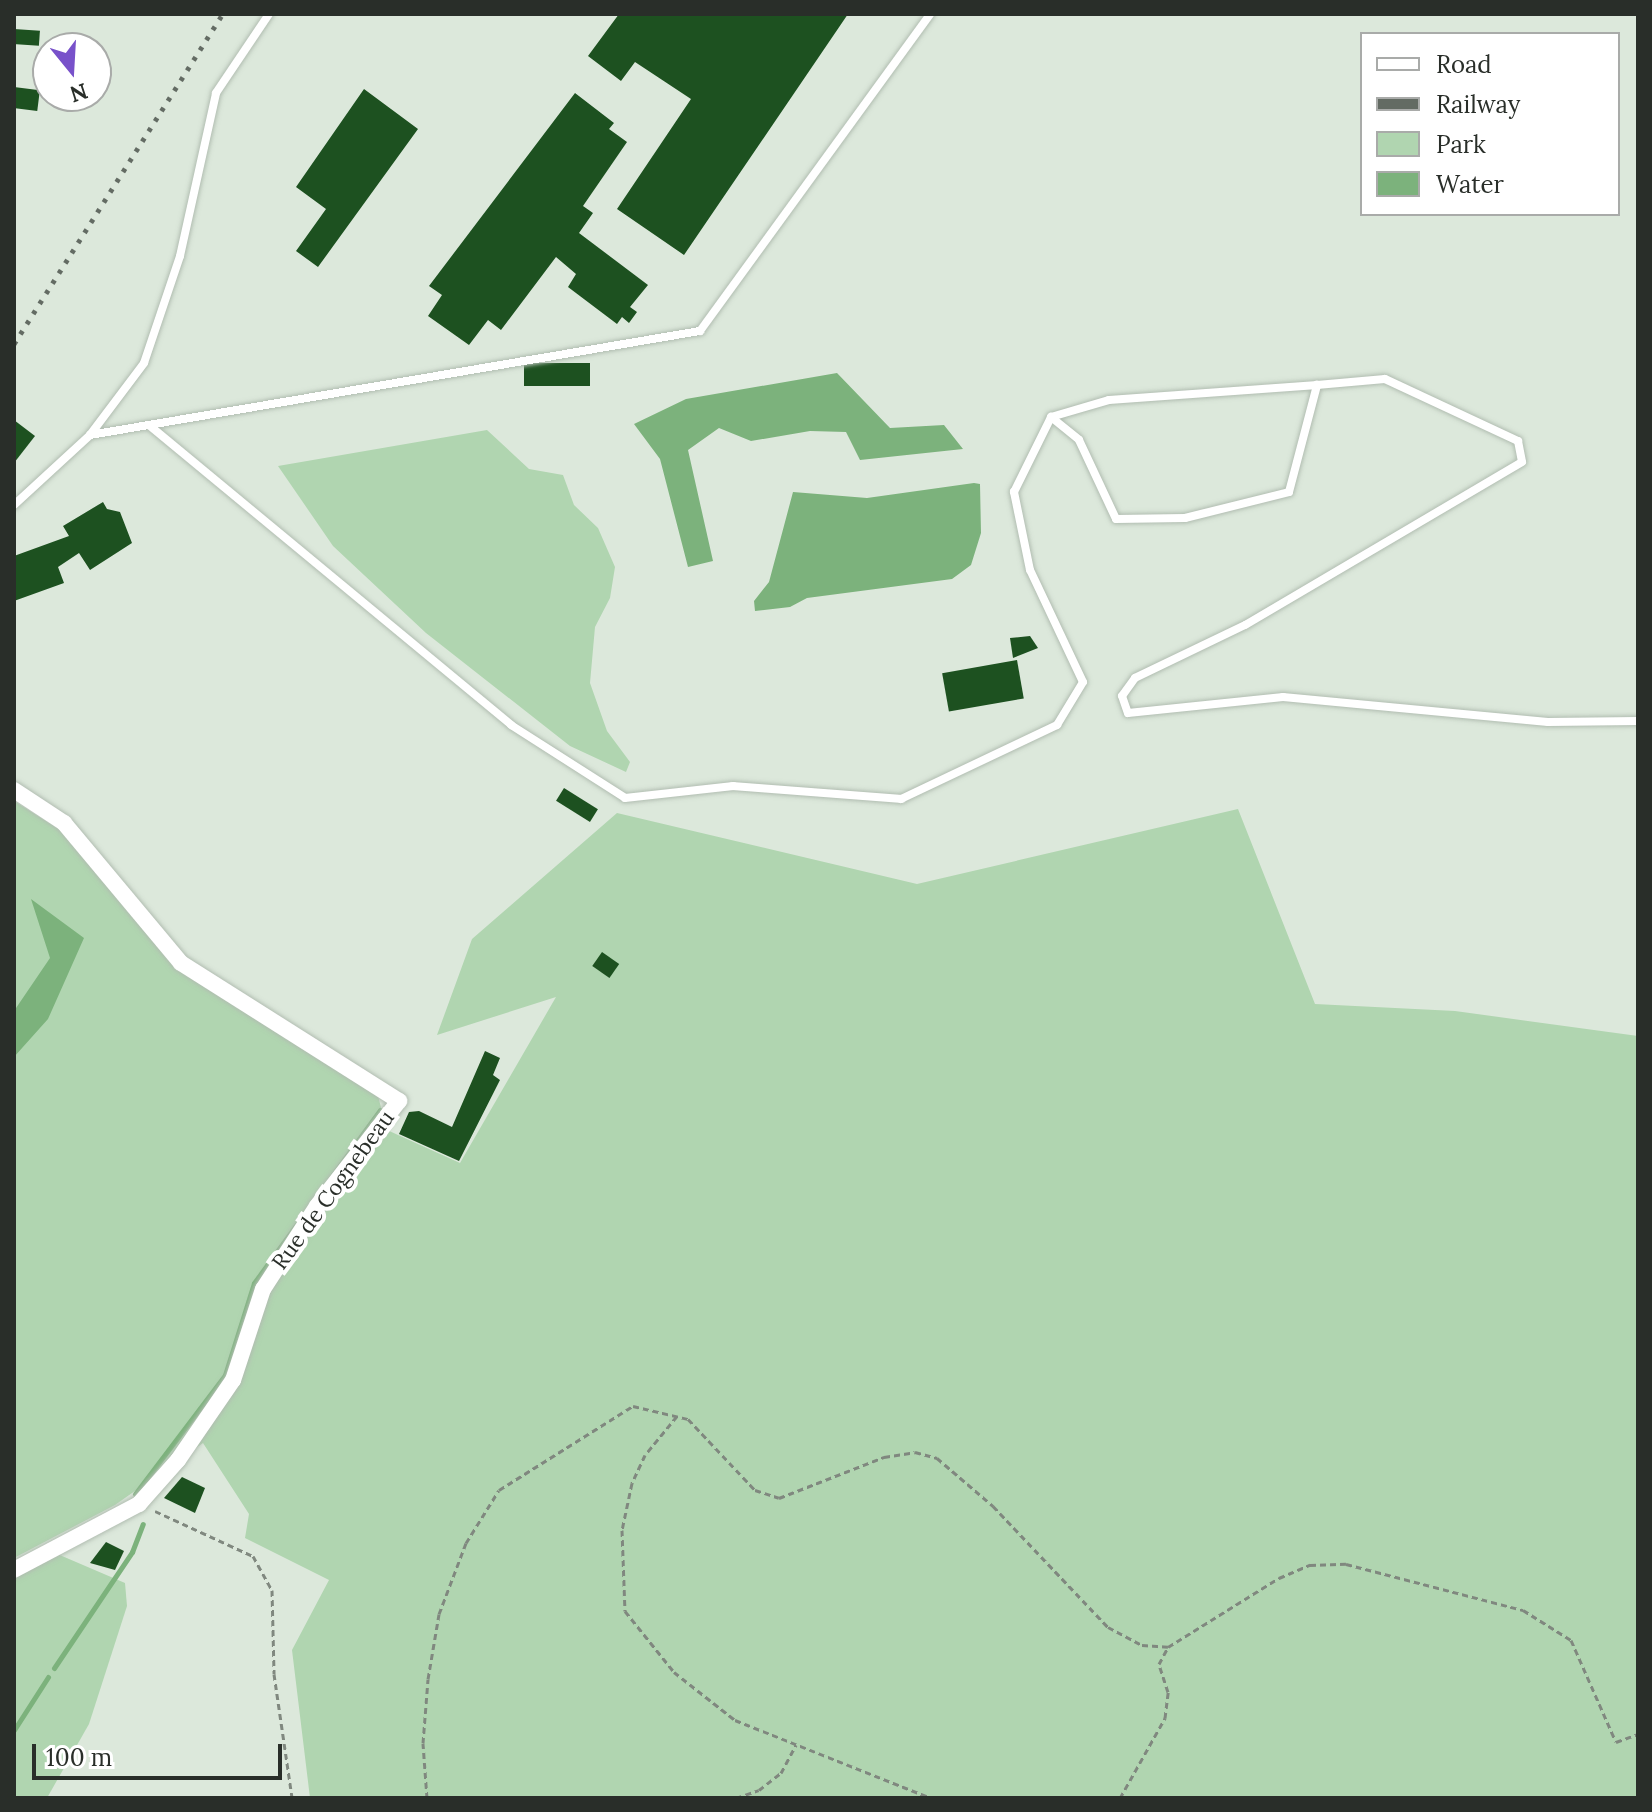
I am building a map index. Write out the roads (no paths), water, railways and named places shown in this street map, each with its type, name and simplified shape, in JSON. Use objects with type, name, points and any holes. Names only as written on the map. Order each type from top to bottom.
[{"type":"street","name":"Rue de Cognebeau","points":[[14,790],[64,823],[181,963],[399,1101],[317,1206],[271,1277],[233,1380],[178,1460],[139,1504],[14,1570]]},
{"type":"lane","points":[[14,505],[90,435],[144,363],[180,256],[216,93],[269,14]]},
{"type":"lane","points":[[90,435],[700,331],[930,14]]},
{"type":"lane","points":[[150,426],[511,725],[625,798],[733,786],[901,799],[1057,725],[1083,682],[1030,570],[1014,492],[1051,417],[1109,400],[1385,379],[1518,441],[1522,462],[1245,625],[1135,678],[1122,696],[1128,713],[1283,697],[1548,722],[1638,721]]},
{"type":"lane","points":[[1051,417],[1079,440],[1116,519],[1185,518],[1289,492],[1317,385]]},
{"type":"water","points":[[837,373],[890,428],[944,425],[963,449],[860,460],[846,432],[810,431],[751,441],[719,428],[688,450],[713,561],[688,567],[660,459],[634,424],[686,399]]},
{"type":"water","points":[[980,484],[981,533],[971,565],[952,579],[807,598],[790,607],[755,611],[754,601],[769,582],[793,492],[867,498]]},
{"type":"water","points":[[31,899],[84,938],[48,1019],[14,1057],[14,1011],[50,958]]},
{"type":"waterway","points":[[135,1494],[225,1375],[254,1283],[380,1110]]},
{"type":"waterway","points":[[54,1668],[132,1552],[143,1524]]},
{"type":"waterway","points":[[14,1730],[48,1677]]},
{"type":"railway","points":[[14,344],[223,14]]}]
